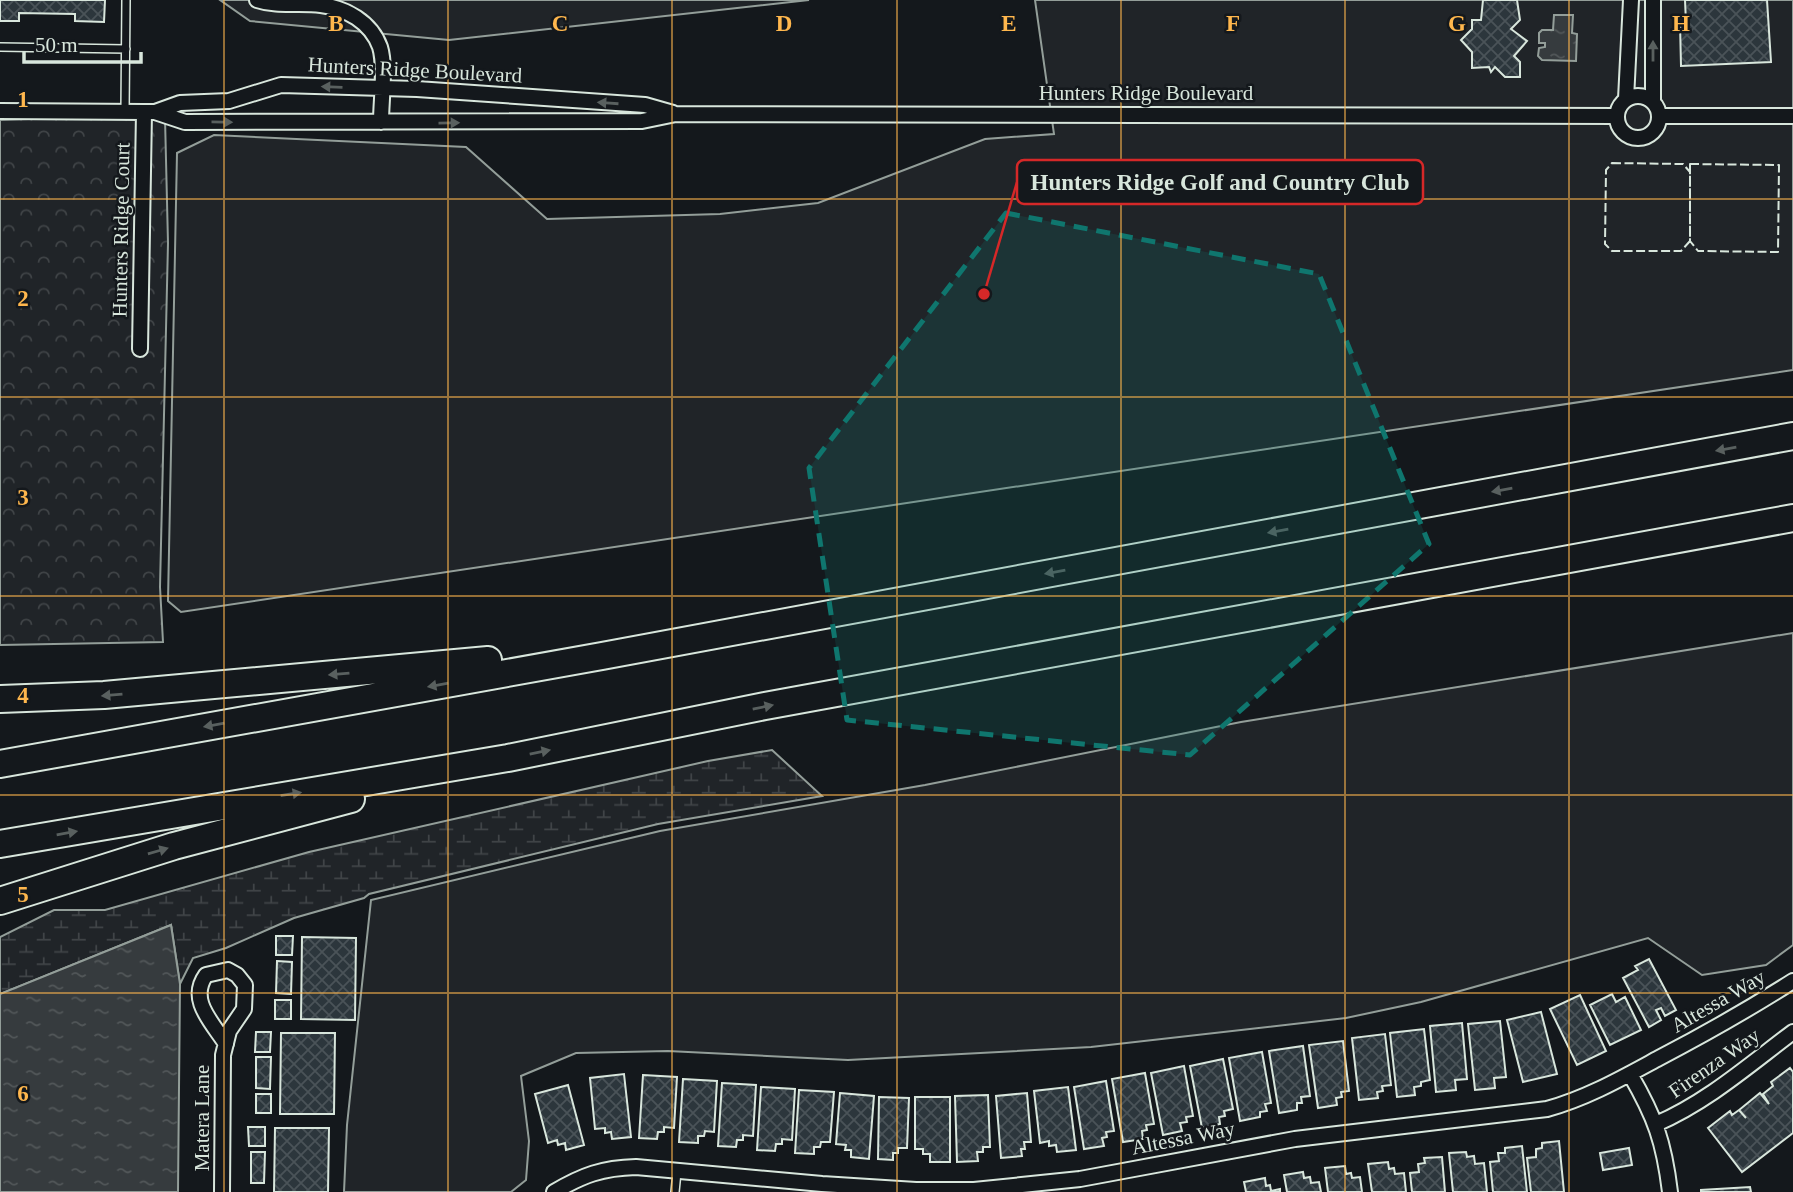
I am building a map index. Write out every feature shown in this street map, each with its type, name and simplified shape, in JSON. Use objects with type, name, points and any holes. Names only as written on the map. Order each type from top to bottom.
[{"type":"highway","points":[[0,764],[1793,436]]},
{"type":"highway","points":[[0,845],[508,758],[765,706],[1793,519]]},
{"type":"highway","points":[[0,699],[104,695],[496,660],[602,656]]},
{"type":"highway","points":[[0,901],[174,846],[508,758]]},
{"type":"street","points":[[257,0],[271,4],[340,8],[358,18],[380,46],[381,122]]},
{"type":"street","points":[[1626,99],[1631,0]]},
{"type":"street","points":[[1653,0],[1653,102],[1659,116],[1657,128],[1640,139],[1621,131],[1617,116],[1626,99],[1640,96],[1653,102]]},
{"type":"street","name":"Hunters Ridge Boulevard","points":[[149,112],[180,103],[229,101],[281,85],[381,88],[645,106],[676,114]]},
{"type":"street","name":"Hunters Ridge Boulevard","points":[[0,111],[149,112],[185,122],[642,121],[676,114],[1617,116]]},
{"type":"street","name":"Hunters Ridge Court","points":[[140,349],[149,112]]},
{"type":"street","points":[[1659,116],[1793,116]]},
{"type":"street","name":"Matera Lane","points":[[222,1192],[223,1055],[226,1044],[229,1031],[244,1009],[246,1000],[245,985],[237,975],[228,970],[206,975],[199,984],[198,998],[226,1044]]},
{"type":"street","name":"Altessa Way","points":[[554,1192],[582,1176],[609,1168],[636,1167],[916,1190],[974,1190],[1034,1185],[1295,1139],[1547,1109],[1572,1102],[1630,1074],[1729,1021],[1793,981]]},
{"type":"street","name":"Firenza Way","points":[[1656,1124],[1699,1101],[1793,1032]]},
{"type":"street","points":[[1630,1074],[1653,1114],[1666,1157],[1670,1192]]},
{"type":"lane","points":[[125,112],[126,0]]},
{"type":"lane","points":[[0,47],[126,49]]},
{"type":"lane","points":[[675,1192],[677,1171]]},
{"type":"highlighted area","points":[[1006,213],[1319,274],[1429,544],[1190,755],[847,720],[809,468]]},
{"type":"green space","points":[[220,0],[809,0],[449,40],[250,21]]},
{"type":"green space","points":[[1035,0],[1793,0],[1793,370],[181,612],[168,601],[177,153],[214,135],[466,147],[547,219],[720,214],[818,203],[985,139],[1054,134]]},
{"type":"green space","points":[[113,116],[165,118],[168,243],[160,587],[163,642],[0,645],[0,120]]},
{"type":"green space","points":[[1793,633],[1793,945],[1766,965],[1702,975],[1648,938],[1421,1002],[1346,1018],[1091,1047],[848,1060],[668,1051],[576,1053],[521,1076],[529,1141],[526,1180],[511,1192],[344,1192],[347,1125],[371,900],[660,831],[925,785],[1241,722]]},
{"type":"green space","points":[[772,750],[822,796],[658,824],[369,894],[364,898],[294,918],[226,948],[193,958],[180,984],[171,925],[0,994],[0,937],[54,910],[105,910],[309,852],[708,761]]},
{"type":"water","points":[[1554,15],[1573,15],[1572,33],[1577,34],[1576,61],[1542,60],[1538,56],[1539,48],[1545,47],[1545,43],[1539,43],[1539,33],[1542,30],[1553,30]]},
{"type":"water","points":[[171,925],[180,984],[178,1192],[0,1192],[0,994]]},
{"type":"building","points":[[0,0],[105,0],[104,22],[75,21],[75,14],[19,13],[19,21],[0,21]]},
{"type":"building","points":[[1483,0],[1517,0],[1520,20],[1511,29],[1527,41],[1514,56],[1520,62],[1520,77],[1505,77],[1495,67],[1491,72],[1489,67],[1472,68],[1472,52],[1461,40],[1472,29],[1472,20],[1481,20]]},
{"type":"building","points":[[1685,0],[1767,0],[1771,62],[1681,66],[1680,23],[1686,23]]},
{"type":"building","points":[[276,936],[293,936],[292,955],[276,955]]},
{"type":"building","points":[[302,937],[356,938],[355,1020],[301,1019]]},
{"type":"building","points":[[1649,959],[1676,1010],[1665,1016],[1661,1008],[1656,1010],[1661,1020],[1649,1027],[1623,978],[1638,970],[1635,966]]},
{"type":"building","points":[[277,961],[292,962],[291,994],[276,993]]},
{"type":"building","points":[[1612,994],[1616,1002],[1625,997],[1641,1030],[1610,1045],[1590,1005]]},
{"type":"building","points":[[1580,995],[1606,1051],[1577,1065],[1550,1009]]},
{"type":"building","points":[[275,1000],[291,1000],[291,1019],[275,1019]]},
{"type":"building","points":[[1541,1012],[1557,1074],[1523,1082],[1507,1020]]},
{"type":"building","points":[[1500,1021],[1506,1077],[1494,1078],[1495,1088],[1475,1090],[1468,1024]]},
{"type":"building","points":[[1462,1023],[1467,1079],[1455,1080],[1456,1090],[1436,1092],[1430,1026]]},
{"type":"building","points":[[1424,1029],[1430,1080],[1414,1087],[1415,1095],[1397,1097],[1390,1033]]},
{"type":"building","points":[[256,1032],[271,1032],[270,1052],[255,1052]]},
{"type":"building","points":[[281,1033],[335,1033],[334,1114],[280,1114]]},
{"type":"building","points":[[1385,1034],[1391,1085],[1382,1086],[1383,1091],[1377,1092],[1378,1098],[1359,1100],[1352,1038]]},
{"type":"building","points":[[1343,1041],[1349,1091],[1341,1092],[1342,1097],[1336,1098],[1337,1105],[1318,1108],[1309,1045]]},
{"type":"building","points":[[1303,1046],[1310,1096],[1301,1097],[1302,1103],[1297,1103],[1297,1110],[1279,1113],[1269,1051]]},
{"type":"building","points":[[1262,1052],[1271,1103],[1265,1104],[1267,1111],[1260,1112],[1260,1117],[1240,1121],[1229,1058]]},
{"type":"building","points":[[256,1057],[271,1057],[270,1089],[256,1088]]},
{"type":"building","points":[[1223,1059],[1233,1109],[1224,1111],[1225,1116],[1219,1117],[1220,1124],[1202,1128],[1190,1066]]},
{"type":"building","points":[[1184,1066],[1193,1116],[1186,1117],[1187,1122],[1180,1123],[1182,1131],[1163,1135],[1151,1073]]},
{"type":"building","points":[[1790,1068],[1793,1072],[1793,1133],[1742,1172],[1708,1128],[1730,1111],[1732,1115],[1760,1093],[1769,1104],[1763,1094],[1773,1086],[1771,1082]]},
{"type":"building","points":[[1145,1073],[1154,1124],[1146,1125],[1147,1130],[1142,1131],[1143,1139],[1123,1142],[1112,1079]]},
{"type":"building","points":[[624,1074],[631,1137],[612,1139],[611,1132],[605,1133],[605,1128],[595,1129],[590,1078]]},
{"type":"building","points":[[643,1075],[677,1077],[674,1128],[664,1127],[664,1132],[658,1132],[657,1139],[639,1138]]},
{"type":"building","points":[[683,1079],[717,1081],[714,1132],[705,1131],[704,1136],[698,1136],[698,1143],[679,1142]]},
{"type":"building","points":[[1106,1081],[1114,1131],[1106,1132],[1107,1137],[1102,1138],[1104,1146],[1084,1149],[1074,1087]]},
{"type":"building","points":[[722,1083],[756,1085],[753,1136],[743,1135],[743,1140],[737,1140],[736,1147],[718,1146]]},
{"type":"building","points":[[568,1085],[584,1145],[566,1150],[565,1143],[558,1145],[557,1140],[548,1143],[535,1094]]},
{"type":"building","points":[[761,1087],[795,1089],[792,1140],[782,1139],[782,1144],[776,1144],[775,1151],[757,1150]]},
{"type":"building","points":[[1068,1087],[1076,1150],[1057,1152],[1056,1145],[1049,1146],[1049,1141],[1040,1143],[1034,1091]]},
{"type":"building","points":[[799,1090],[834,1092],[830,1142],[821,1142],[820,1147],[814,1147],[814,1154],[795,1153]]},
{"type":"building","points":[[840,1093],[874,1096],[869,1159],[851,1157],[851,1150],[845,1150],[846,1145],[836,1144]]},
{"type":"building","points":[[1027,1093],[1031,1142],[1024,1142],[1022,1156],[1001,1158],[996,1096]]},
{"type":"building","points":[[256,1094],[271,1094],[271,1113],[256,1113]]},
{"type":"building","points":[[988,1095],[990,1147],[983,1147],[983,1152],[977,1152],[978,1161],[957,1162],[955,1096]]},
{"type":"building","points":[[879,1097],[909,1098],[907,1148],[898,1148],[898,1153],[893,1153],[893,1160],[878,1159]]},
{"type":"building","points":[[915,1097],[950,1097],[950,1162],[930,1162],[930,1154],[923,1154],[923,1149],[915,1149]]},
{"type":"building","points":[[248,1127],[265,1127],[265,1146],[249,1146]]},
{"type":"building","points":[[275,1128],[329,1128],[328,1192],[274,1192]]},
{"type":"building","points":[[1559,1141],[1564,1192],[1531,1192],[1527,1158],[1536,1157],[1536,1149],[1542,1148],[1542,1143]]},
{"type":"building","points":[[1522,1146],[1527,1192],[1493,1192],[1490,1162],[1499,1161],[1498,1153],[1505,1153],[1505,1148]]},
{"type":"building","points":[[1629,1148],[1632,1165],[1603,1170],[1600,1153]]},
{"type":"building","points":[[251,1152],[265,1152],[264,1183],[251,1183]]},
{"type":"building","points":[[1466,1152],[1467,1157],[1474,1156],[1475,1164],[1484,1163],[1487,1192],[1453,1192],[1449,1153]]},
{"type":"building","points":[[1442,1157],[1445,1192],[1412,1192],[1410,1173],[1419,1172],[1418,1164],[1425,1163],[1424,1158]]},
{"type":"building","points":[[1388,1162],[1389,1169],[1394,1168],[1395,1174],[1404,1173],[1406,1192],[1372,1192],[1368,1164]]},
{"type":"building","points":[[1345,1166],[1346,1174],[1351,1173],[1352,1178],[1360,1177],[1362,1192],[1328,1192],[1325,1168]]},
{"type":"building","points":[[1303,1172],[1304,1178],[1310,1177],[1311,1183],[1319,1182],[1321,1192],[1287,1192],[1284,1175]]},
{"type":"building","points":[[1265,1178],[1266,1186],[1270,1185],[1271,1191],[1280,1189],[1280,1192],[1246,1192],[1244,1182]]},
{"type":"building","points":[[1750,1187],[1751,1192],[1701,1192],[1701,1190]]},
{"type":"fence","points":[[1612,163],[1683,164],[1690,172],[1690,241],[1681,251],[1612,251],[1605,244],[1606,170],[1612,163]]},
{"type":"fence","points":[[1690,164],[1779,165],[1778,252],[1698,251],[1690,241],[1690,164]]},
{"type":"place","name":"Hunters Ridge Golf and Country Club","points":[[984,294]]}]
